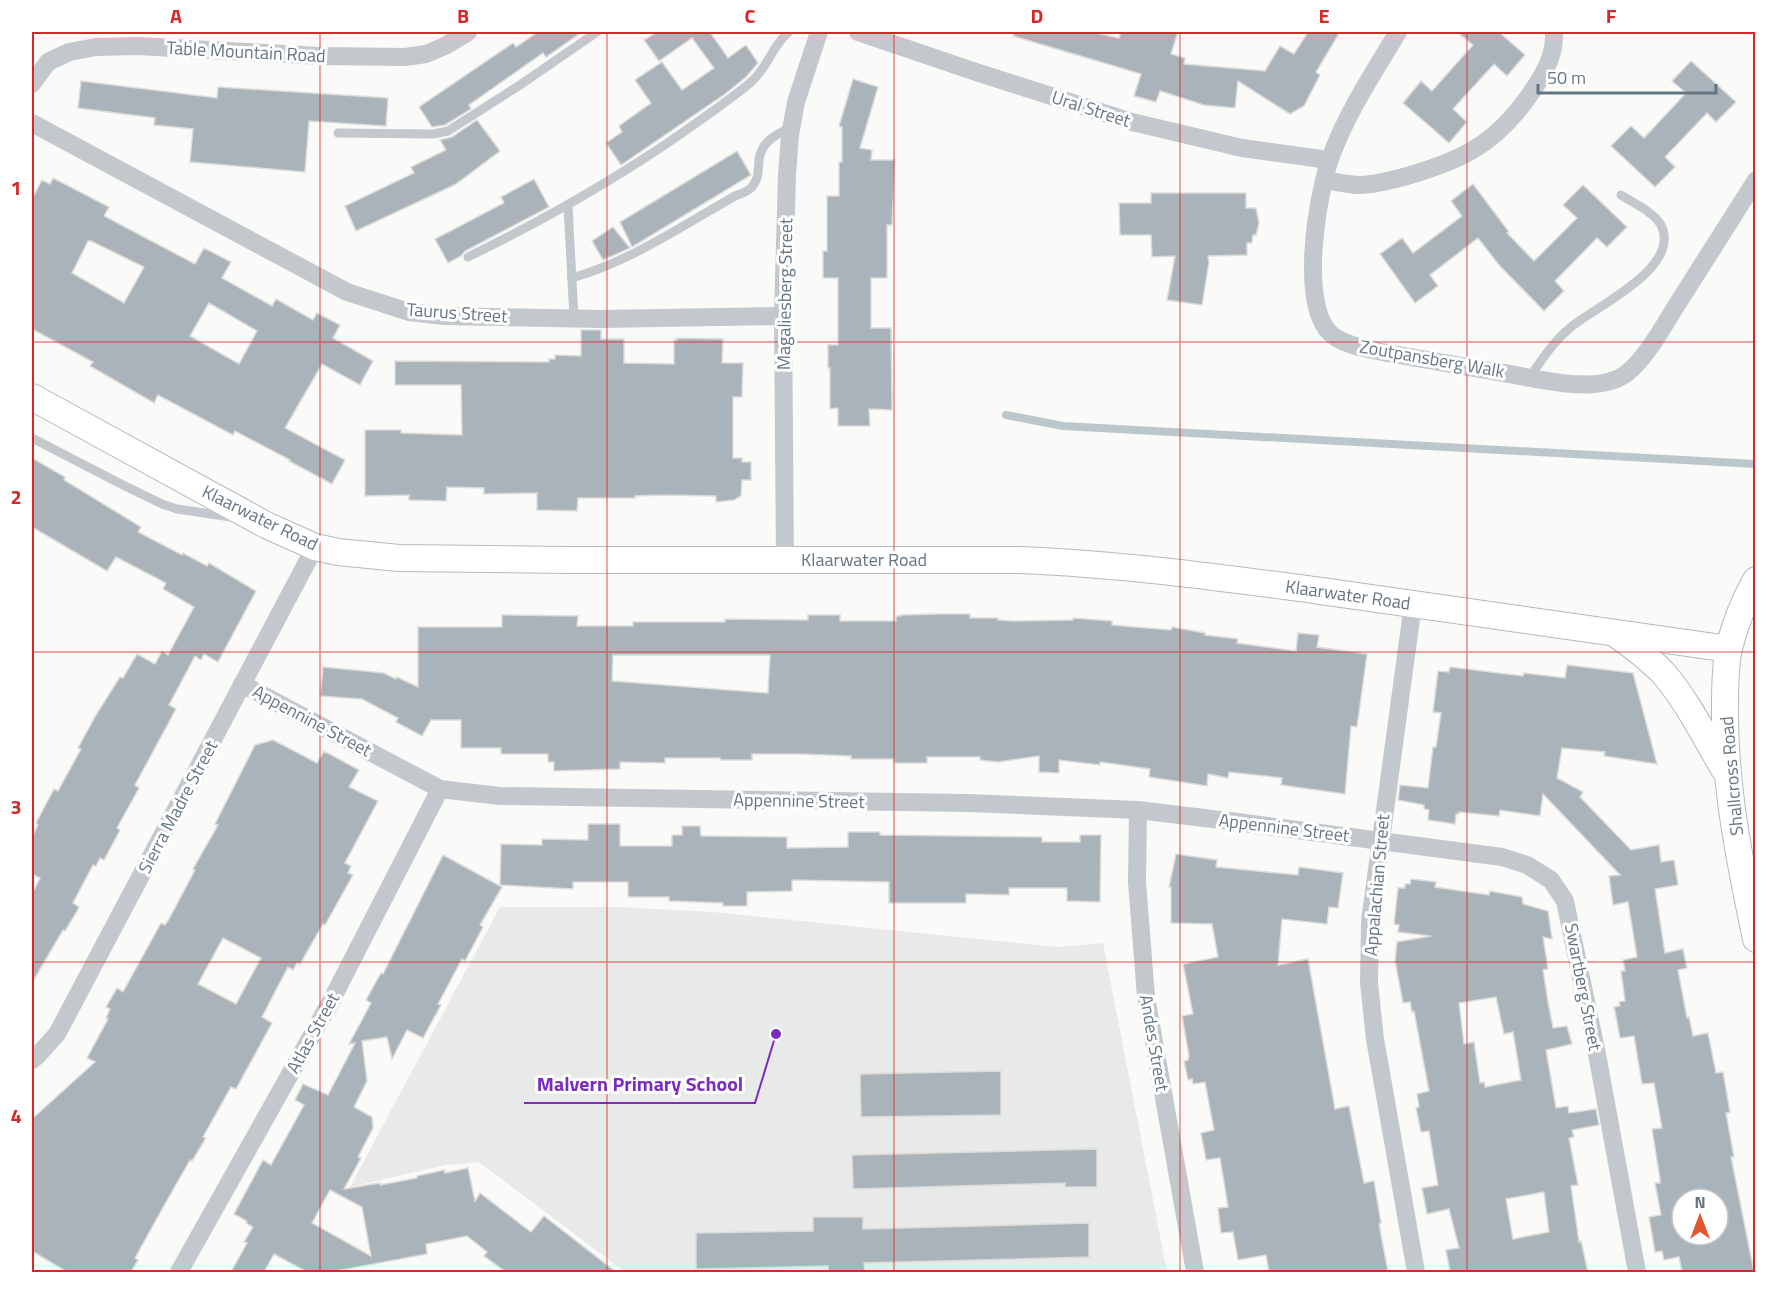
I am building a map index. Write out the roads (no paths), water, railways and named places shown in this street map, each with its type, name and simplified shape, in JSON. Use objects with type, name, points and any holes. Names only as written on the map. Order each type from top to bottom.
[{"type":"street","name":"Table Mountain Road","points":[[32,84],[48,62],[69,52],[96,47],[137,46],[321,56],[405,57],[426,54],[468,32]]},
{"type":"street","name":"Magaliesberg Street","points":[[785,560],[783,316],[787,175],[796,102],[819,32]]},
{"type":"street","name":"Ural Street","points":[[858,32],[1132,122],[1242,148],[1329,160]]},
{"type":"street","name":"Zoutpansberg Walk","points":[[1398,32],[1347,121],[1329,160],[1318,213],[1313,253],[1315,304],[1322,324],[1334,337],[1354,346],[1422,360],[1530,377],[1591,384],[1610,382],[1627,373],[1659,333],[1755,180]]},
{"type":"street","points":[[1325,180],[1359,185],[1379,183],[1420,172],[1470,152],[1504,126],[1526,100],[1550,61],[1555,47],[1554,32]]},
{"type":"street","name":"Taurus Street","points":[[32,123],[356,296],[409,312],[444,316],[574,318],[783,316]]},
{"type":"street","name":"Klaarwater Road","points":[[32,397],[266,525],[315,547],[338,552],[399,558],[1020,560],[1080,563],[1162,570],[1729,649]]},
{"type":"street","name":"Sierra Madre Street","points":[[32,1060],[57,1034],[315,547]]},
{"type":"street","name":"Shallcross Road","points":[[1755,580],[1745,600],[1729,649],[1725,742],[1728,776],[1755,939]]},
{"type":"street","name":"Appalachian Street","points":[[1413,604],[1370,921],[1369,983],[1375,1039],[1416,1272]]},
{"type":"street","points":[[1615,633],[1641,652],[1683,699],[1728,776]]},
{"type":"street","name":"Appennine Street","points":[[242,684],[440,789],[500,796],[968,803],[1138,810],[1380,841]]},
{"type":"street","name":"Atlas Street","points":[[179,1272],[330,1004],[440,789]]},
{"type":"street","name":"Andes Street","points":[[1138,810],[1138,893],[1146,997],[1195,1272]]},
{"type":"street","name":"Swartberg Street","points":[[1380,841],[1502,857],[1527,865],[1551,880],[1565,901],[1597,1054],[1637,1272]]},
{"type":"lane","points":[[338,133],[433,134],[448,131],[597,32]]},
{"type":"lane","points":[[468,257],[567,206],[662,147],[753,81],[763,70],[783,36],[789,32]]},
{"type":"lane","points":[[572,278],[593,272],[624,258],[751,189],[758,177],[759,157],[764,147],[770,139],[791,128]]},
{"type":"lane","points":[[1530,377],[1554,343],[1571,327],[1647,273],[1658,257],[1663,246],[1662,227],[1656,218],[1621,195]]},
{"type":"lane","points":[[567,206],[574,318]]},
{"type":"lane","points":[[32,438],[162,504],[177,509],[216,514],[266,525]]},
{"type":"waterway","points":[[1006,415],[1063,426],[1756,464]]},
{"type":"place","name":"Malvern Primary School","points":[[776,1034]]}]
